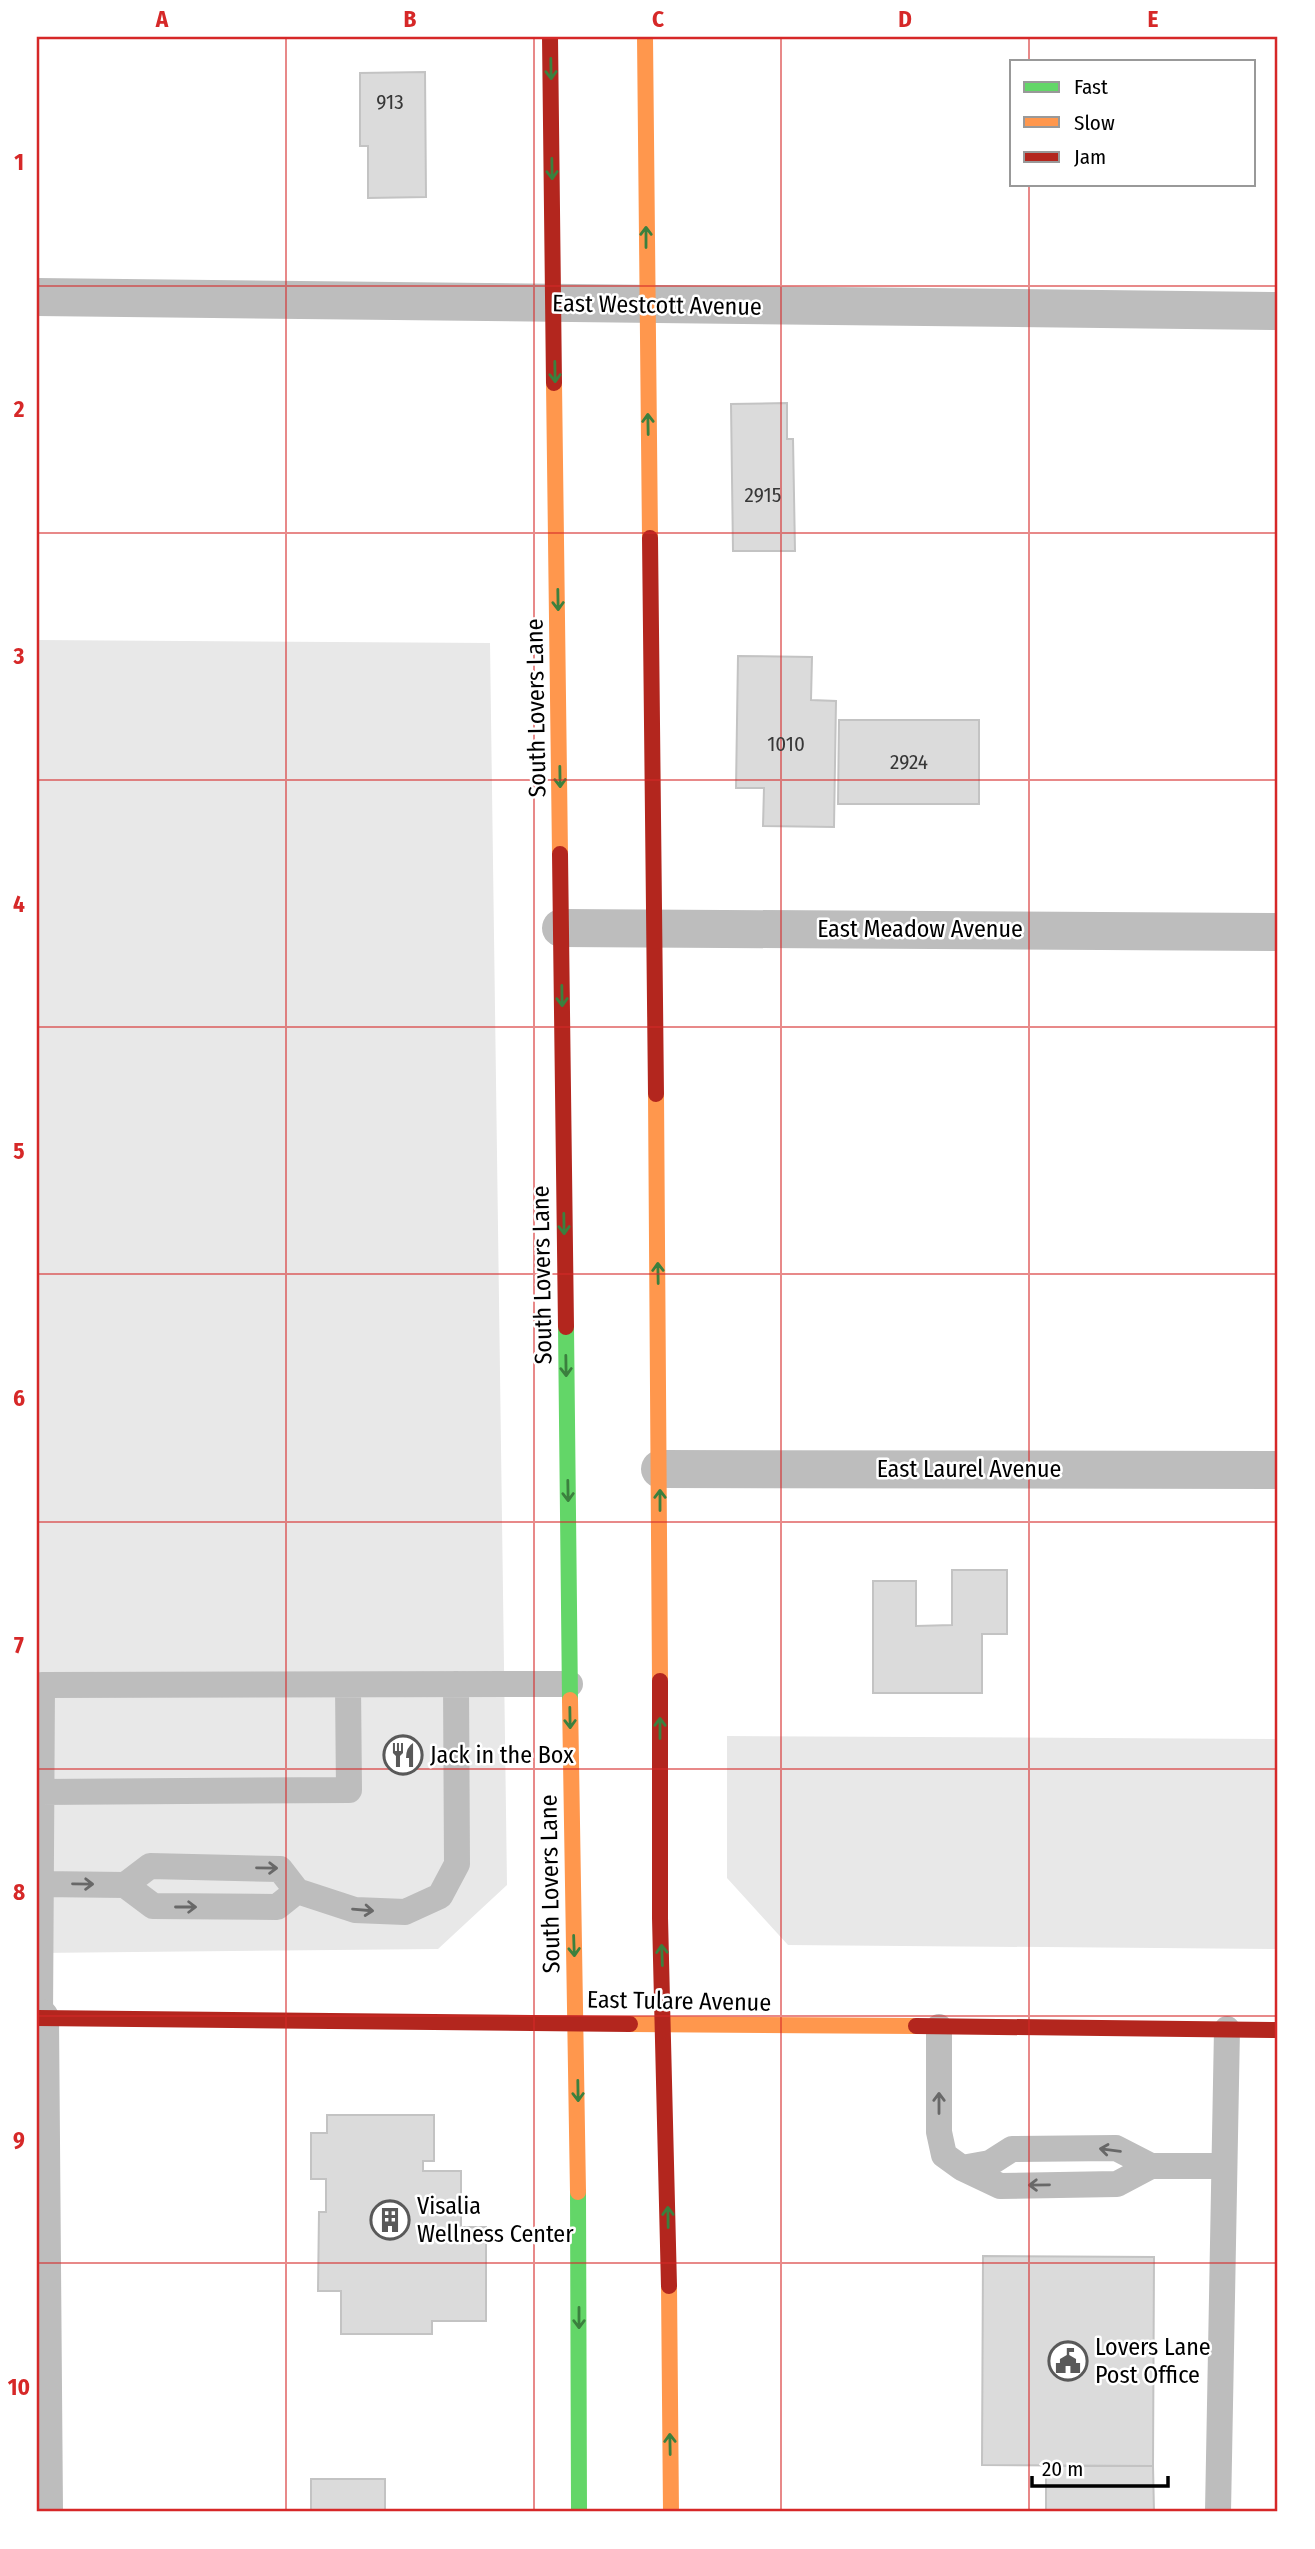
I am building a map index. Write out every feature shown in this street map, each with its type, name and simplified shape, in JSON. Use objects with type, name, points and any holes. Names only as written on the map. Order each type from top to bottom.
[{"type":"main road","name":"South Lovers Lane","points":[[550,37],[576,2023],[579,2512]]},
{"type":"main road","points":[[645,37],[660,1469],[660,1918],[671,2512]]},
{"type":"main road","name":"East Tulare Avenue","points":[[38,2018],[1278,2030]]},
{"type":"street","name":"East Westcott Avenue","points":[[37,298],[1278,311]]},
{"type":"street","name":"East Meadow Avenue","points":[[561,928],[1278,932]]},
{"type":"street","name":"East Laurel Avenue","points":[[660,1469],[1278,1470]]},
{"type":"street","points":[[38,2018],[44,2512]]},
{"type":"lane","points":[[125,1885],[150,1866],[280,1869],[298,1891],[355,1910],[405,1912],[440,1896],[457,1864],[456,1684]]},
{"type":"lane","points":[[38,2018],[41,1685],[570,1684]]},
{"type":"lane","points":[[40,1792],[349,1790],[348,1686]]},
{"type":"lane","points":[[41,1884],[125,1885],[153,1906],[277,1907],[298,1891]]},
{"type":"lane","points":[[939,2027],[939,2132],[944,2155],[962,2168],[1000,2186],[1117,2184],[1152,2166]]},
{"type":"lane","points":[[1218,2512],[1227,2029]]},
{"type":"lane","points":[[962,2168],[990,2163],[1012,2149],[1051,2148],[1116,2148],[1152,2166],[1223,2166]]},
{"type":"shaded area","points":[[37,640],[490,643],[507,1885],[438,1949],[37,1953]]},
{"type":"shaded area","points":[[727,1736],[1278,1739],[1278,1949],[788,1945],[727,1878]]},
{"type":"building","points":[[425,72],[426,197],[368,198],[368,146],[360,146],[360,73]]},
{"type":"building","points":[[787,403],[787,439],[793,439],[795,551],[733,551],[731,404]]},
{"type":"building","points":[[738,656],[812,657],[811,700],[836,701],[834,827],[763,826],[764,788],[736,788]]},
{"type":"building","points":[[839,720],[979,720],[979,804],[838,804]]},
{"type":"building","points":[[952,1570],[1007,1570],[1007,1634],[982,1634],[982,1693],[873,1693],[873,1581],[916,1581],[916,1626],[952,1625]]},
{"type":"building","name":"Visalia Wellness Center","points":[[327,2115],[434,2115],[434,2161],[423,2161],[423,2171],[461,2171],[461,2227],[486,2227],[486,2321],[432,2321],[432,2334],[341,2334],[341,2291],[318,2291],[319,2212],[326,2212],[326,2179],[311,2179],[311,2133],[327,2133]]},
{"type":"building","name":"Lovers Lane Post Office","points":[[983,2256],[1154,2257],[1153,2466],[982,2465]]},
{"type":"building","points":[[1046,2466],[1153,2466],[1154,2512],[1046,2512]]},
{"type":"building","points":[[311,2479],[385,2479],[385,2512],[311,2512]]},
{"type":"traffic: fast","points":[[566,1327],[570,1700]]},
{"type":"traffic: fast","points":[[578,2192],[579,2512]]},
{"type":"traffic: slow","points":[[645,37],[650,538]]},
{"type":"traffic: slow","points":[[554,383],[560,854]]},
{"type":"traffic: slow","points":[[656,1094],[660,1681]]},
{"type":"traffic: slow","points":[[570,1700],[578,2192]]},
{"type":"traffic: slow","points":[[630,2024],[916,2026]]},
{"type":"traffic: slow","points":[[669,2286],[671,2512]]},
{"type":"traffic: jam","points":[[550,37],[554,383]]},
{"type":"traffic: jam","points":[[650,538],[656,1094]]},
{"type":"traffic: jam","points":[[560,854],[566,1327]]},
{"type":"traffic: jam","points":[[660,1681],[660,1918],[669,2286]]},
{"type":"traffic: jam","points":[[37,2018],[630,2024]]},
{"type":"traffic: jam","points":[[916,2026],[1278,2030]]},
{"type":"place","name":"Jack in the Box","points":[[403,1755]]},
{"type":"place","name":"Visalia Wellness Center","points":[[390,2220]]},
{"type":"place","name":"Lovers Lane Post Office","points":[[1068,2361]]}]
